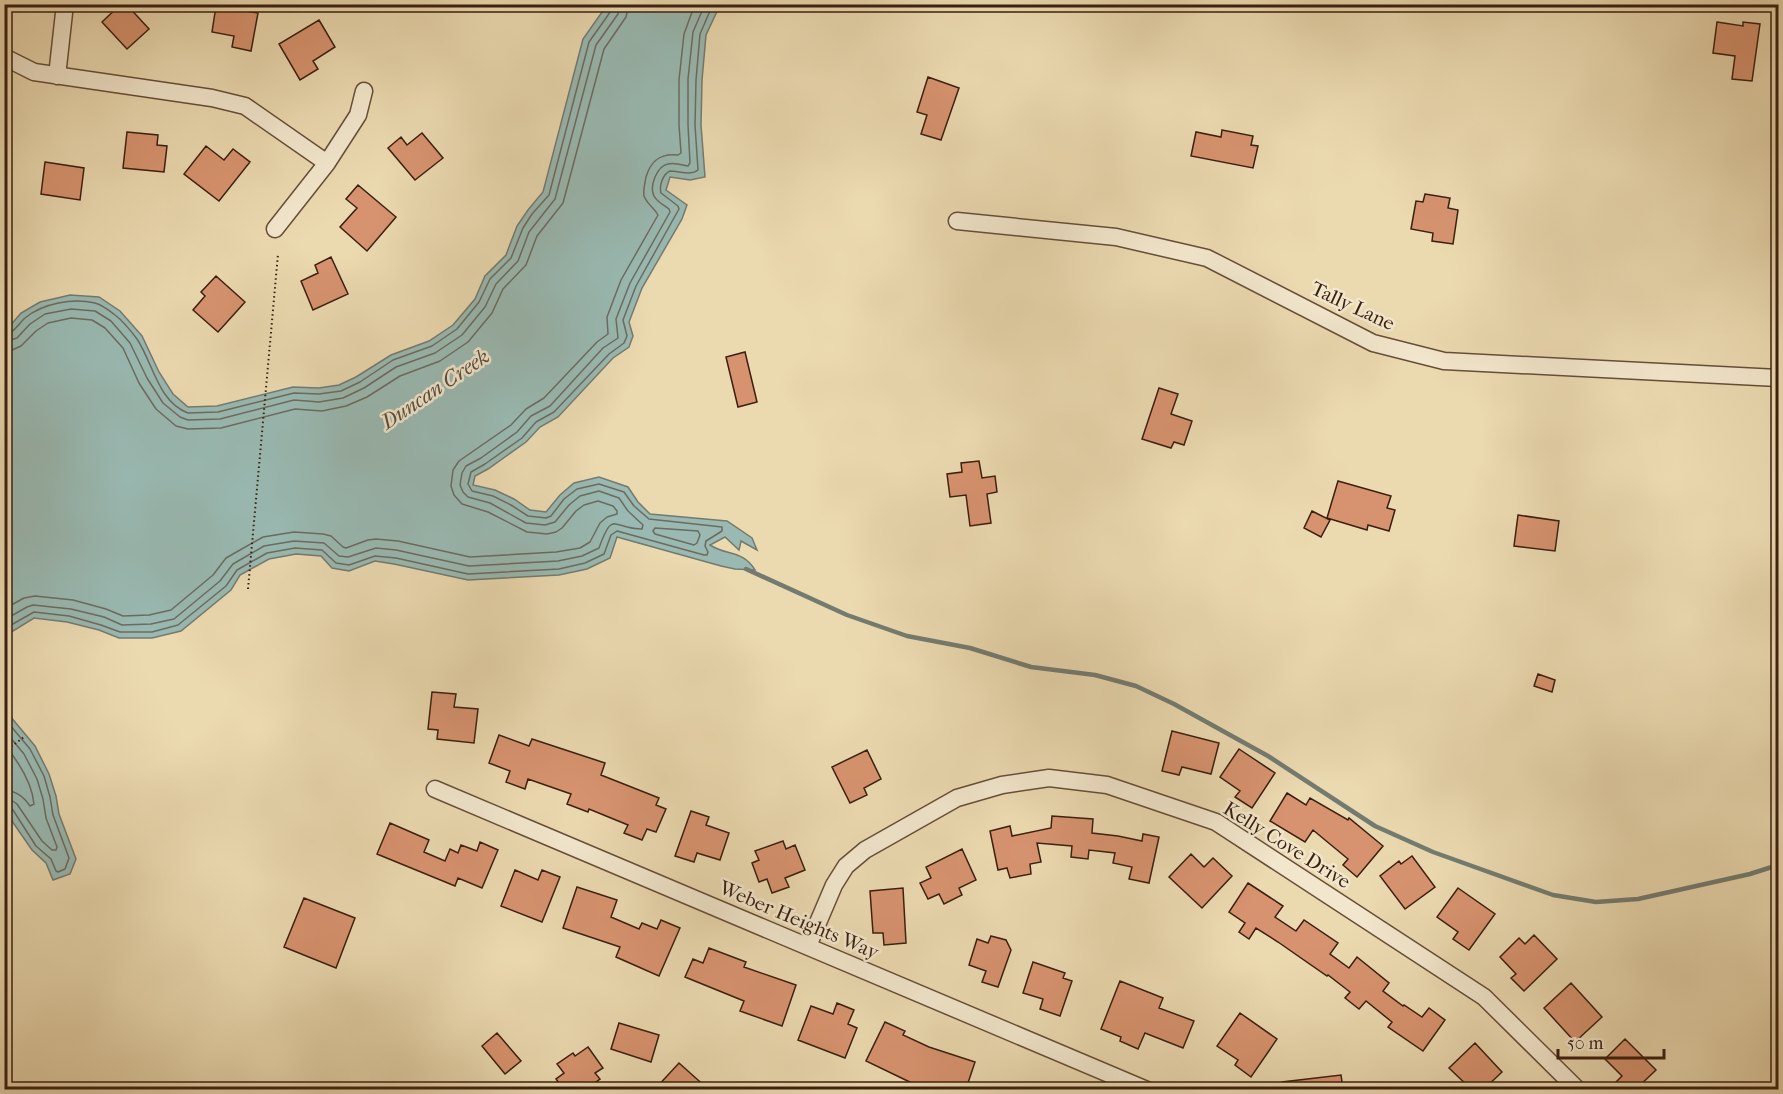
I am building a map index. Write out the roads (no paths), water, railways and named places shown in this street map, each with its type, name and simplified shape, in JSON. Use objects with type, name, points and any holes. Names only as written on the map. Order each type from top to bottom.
[{"type":"street","points":[[57,76],[65,4]]},
{"type":"street","points":[[4,57],[34,72],[212,98],[245,106],[327,162]]},
{"type":"street","points":[[275,229],[327,162],[358,114],[364,92]]},
{"type":"street","name":"Tally Lane","points":[[957,220],[1116,237],[1207,258],[1373,343],[1444,361],[1779,378]]},
{"type":"street","name":"Kelly Cove Drive","points":[[808,946],[834,885],[846,866],[865,850],[957,798],[1002,785],[1049,778],[1107,785],[1216,822],[1484,997],[1578,1089]]},
{"type":"street","name":"Weber Heights Way","points":[[435,789],[1147,1089]]},
{"type":"water","name":"Duncan Creek","points":[[607,5],[720,5],[706,35],[702,80],[701,125],[705,177],[690,180],[670,177],[666,190],[687,205],[682,219],[642,288],[629,322],[633,336],[629,347],[613,358],[558,417],[540,427],[526,442],[475,476],[473,485],[495,490],[530,510],[546,512],[574,483],[599,477],[628,487],[650,514],[727,521],[752,538],[757,550],[741,541],[739,550],[725,537],[710,545],[740,556],[755,570],[721,566],[617,537],[610,558],[587,569],[559,575],[468,580],[375,561],[349,571],[332,568],[321,556],[296,554],[269,559],[240,575],[231,590],[181,631],[152,638],[119,638],[67,622],[34,618],[5,636],[5,329],[21,313],[40,302],[70,295],[99,297],[120,311],[142,336],[159,372],[173,394],[188,407],[217,406],[293,387],[319,388],[339,385],[391,355],[429,341],[453,325],[475,299],[485,276],[506,255],[517,226],[543,192],[583,39]]},
{"type":"water","points":[[5,710],[35,746],[49,774],[59,814],[76,859],[70,874],[53,880],[46,863],[32,850],[5,811]]},
{"type":"waterway","points":[[746,569],[847,615],[907,636],[970,648],[1031,667],[1095,675],[1136,686],[1174,704],[1268,756],[1375,826],[1433,852],[1553,895],[1596,902],[1638,899],[1750,874],[1778,865]]}]
